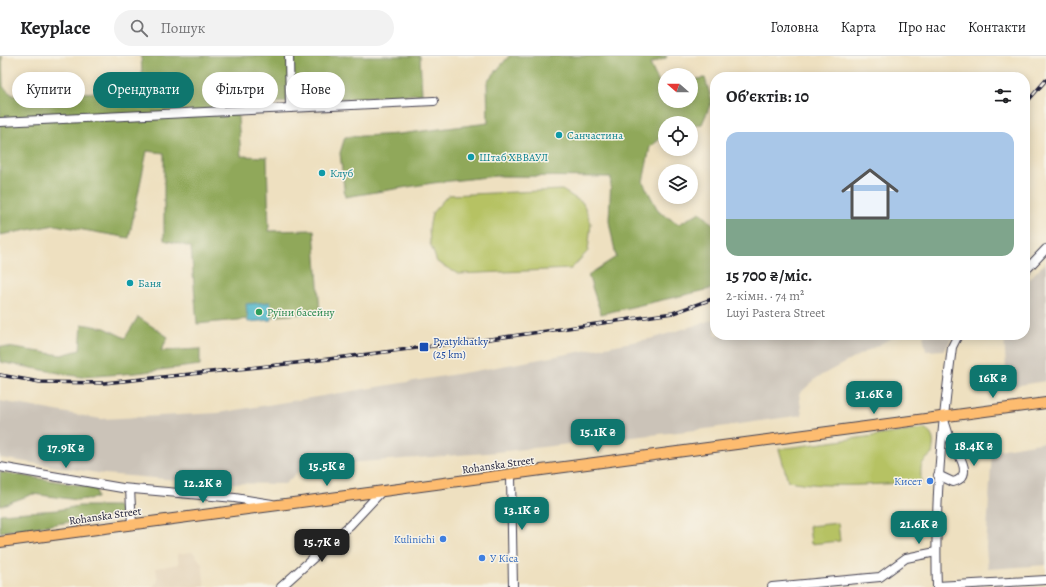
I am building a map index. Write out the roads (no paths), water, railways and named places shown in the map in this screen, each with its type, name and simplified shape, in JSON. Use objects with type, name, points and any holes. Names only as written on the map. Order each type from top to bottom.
[{"type":"main road","name":"Rohanska Street","points":[[0,542],[276,505],[511,476],[1046,403]]},
{"type":"street","points":[[289,56],[289,72]]},
{"type":"street","points":[[345,105],[434,101]]},
{"type":"street","points":[[0,122],[290,108]]},
{"type":"street","points":[[1030,266],[1046,249]]},
{"type":"street","points":[[956,340],[952,347],[943,418],[938,475],[936,552],[937,586],[1046,580]]},
{"type":"street","points":[[938,475],[954,482],[960,478],[964,471],[964,464],[951,440],[943,418]]},
{"type":"street","points":[[0,467],[130,489],[235,498],[276,505]]},
{"type":"street","points":[[511,476],[513,587]]},
{"type":"street","points":[[130,489],[132,525]]},
{"type":"street","points":[[281,587],[350,525],[381,492]]},
{"type":"street","points":[[772,587],[880,577],[906,558],[936,552]]},
{"type":"water","name":"Руїни басейну","points":[[270,302],[272,320],[248,322],[246,304]]},
{"type":"railway","points":[[1030,98],[1046,80]]},
{"type":"railway","points":[[0,375],[40,382],[104,383],[296,363],[490,339],[673,313],[710,300]]},
{"type":"place","name":"Санчастина","points":[[559,135]]},
{"type":"place","name":"Штаб ХВВАУЛ","points":[[471,157]]},
{"type":"place","name":"Клуб","points":[[322,173]]},
{"type":"place","name":"Баня","points":[[130,283]]},
{"type":"place","name":"Руїни басейну","points":[[259,312]]},
{"type":"place","name":"Pyatykhatky (25 km)","points":[[424,347]]},
{"type":"place","name":"Кисет","points":[[930,481]]},
{"type":"place","name":"Kulinichi","points":[[443,539]]},
{"type":"place","name":"У Кіса","points":[[482,558]]}]
